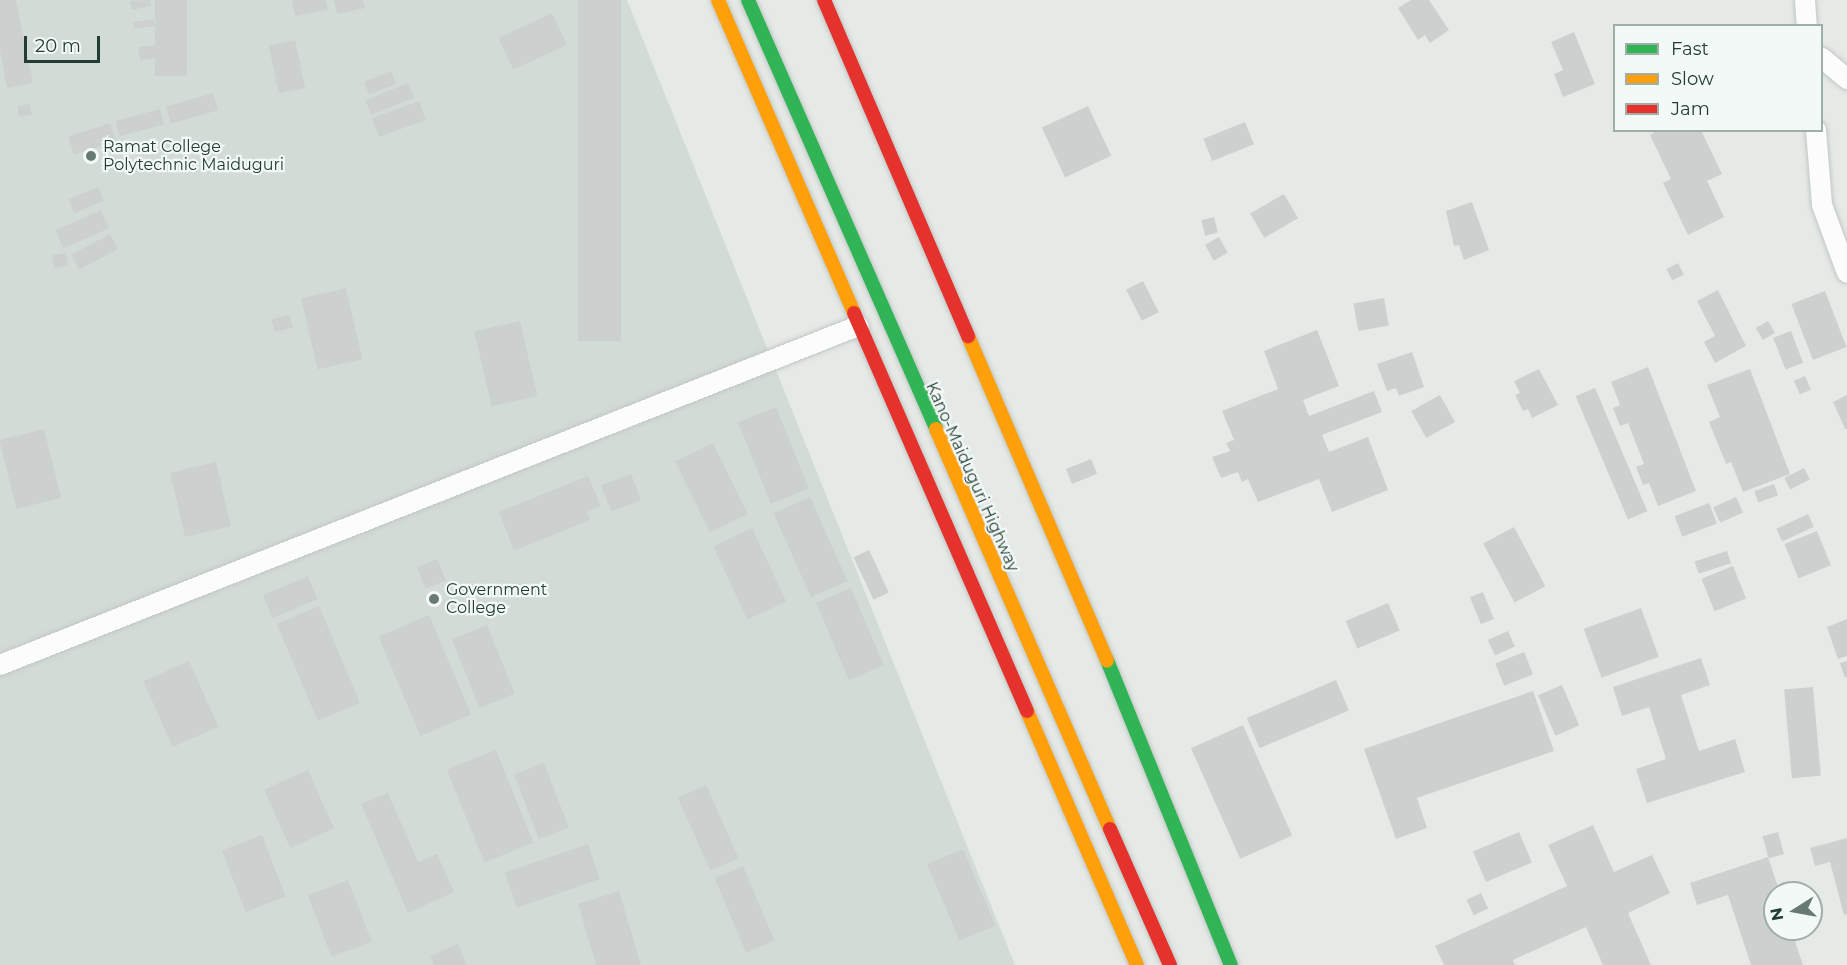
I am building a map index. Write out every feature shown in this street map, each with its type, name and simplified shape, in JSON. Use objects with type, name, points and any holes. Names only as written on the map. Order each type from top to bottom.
[{"type":"main road","points":[[718,0],[1137,965]]},
{"type":"main road","name":"Kano-Maiduguri Highway","points":[[747,0],[1170,965]]},
{"type":"main road","points":[[824,0],[1161,787],[1231,965]]},
{"type":"street","points":[[1805,0],[1807,24]]},
{"type":"street","points":[[1823,60],[1847,79]]},
{"type":"street","points":[[1816,132],[1822,206],[1847,273]]},
{"type":"street","points":[[0,664],[858,326]]},
{"type":"shaded area","name":"Government College","points":[[0,0],[627,0],[1015,965],[0,965]]},
{"type":"building","points":[[0,0],[16,0],[33,83],[7,88],[0,51]]},
{"type":"building","points":[[150,0],[151,6],[132,10],[130,1]]},
{"type":"building","points":[[155,0],[187,0],[187,76],[155,76]]},
{"type":"building","points":[[292,0],[326,0],[328,10],[295,16]]},
{"type":"building","points":[[334,0],[363,0],[365,8],[337,14]]},
{"type":"building","points":[[578,0],[621,0],[621,341],[578,341]]},
{"type":"building","points":[[1411,0],[1429,0],[1449,30],[1430,43],[1425,35],[1418,40],[1398,8]]},
{"type":"building","points":[[552,13],[567,45],[513,70],[499,38]]},
{"type":"building","points":[[154,19],[155,26],[134,29],[133,22]]},
{"type":"building","points":[[1574,32],[1595,84],[1563,97],[1554,74],[1563,70],[1551,42]]},
{"type":"building","points":[[295,40],[305,88],[279,94],[269,46]]},
{"type":"building","points":[[161,44],[163,57],[140,60],[138,48]]},
{"type":"building","points":[[391,71],[396,84],[369,94],[364,81]]},
{"type":"building","points":[[408,83],[414,98],[371,115],[365,100]]},
{"type":"building","points":[[213,93],[218,110],[171,124],[166,107]]},
{"type":"building","points":[[419,101],[426,120],[379,137],[372,118]]},
{"type":"building","points":[[30,104],[32,115],[19,117],[17,106]]},
{"type":"building","points":[[1088,106],[1111,156],[1065,177],[1042,128]]},
{"type":"building","points":[[160,109],[164,124],[120,136],[116,121]]},
{"type":"building","points":[[1245,122],[1254,144],[1212,161],[1203,139]]},
{"type":"building","points":[[110,123],[116,141],[74,155],[68,137]]},
{"type":"building","points":[[1655,132],[1702,132],[1722,174],[1707,181],[1724,217],[1688,235],[1663,183],[1671,179],[1650,135]]},
{"type":"building","points":[[98,187],[104,201],[74,213],[69,200]]},
{"type":"building","points":[[1284,194],[1298,218],[1264,238],[1250,214]]},
{"type":"building","points":[[1472,202],[1489,250],[1464,260],[1459,245],[1454,246],[1446,211]]},
{"type":"building","points":[[101,210],[109,228],[63,249],[55,230]]},
{"type":"building","points":[[1214,217],[1218,233],[1205,236],[1201,220]]},
{"type":"building","points":[[110,234],[118,249],[79,270],[71,255]]},
{"type":"building","points":[[1219,237],[1228,253],[1214,261],[1205,245]]},
{"type":"building","points":[[66,253],[68,266],[54,268],[52,255]]},
{"type":"building","points":[[1678,263],[1684,275],[1672,280],[1666,269]]},
{"type":"building","points":[[1143,281],[1159,312],[1142,321],[1126,290]]},
{"type":"building","points":[[346,288],[362,359],[318,369],[301,298]]},
{"type":"building","points":[[1718,290],[1746,346],[1715,363],[1704,342],[1715,336],[1697,301]]},
{"type":"building","points":[[1825,291],[1847,347],[1813,360],[1791,304]]},
{"type":"building","points":[[1384,298],[1389,326],[1358,331],[1353,303]]},
{"type":"building","points":[[290,315],[293,328],[274,332],[271,319]]},
{"type":"building","points":[[520,321],[537,396],[492,407],[474,332]]},
{"type":"building","points":[[1768,321],[1775,333],[1763,340],[1756,328]]},
{"type":"building","points":[[1317,330],[1339,386],[1303,400],[1309,416],[1374,391],[1382,412],[1322,435],[1329,452],[1368,437],[1388,490],[1332,512],[1319,479],[1258,502],[1248,479],[1242,482],[1238,472],[1221,478],[1212,457],[1230,451],[1226,443],[1234,440],[1222,411],[1278,389],[1264,351]]},
{"type":"building","points":[[1791,331],[1803,363],[1785,370],[1773,338]]},
{"type":"building","points":[[1412,352],[1424,387],[1399,396],[1396,388],[1387,391],[1377,364]]},
{"type":"building","points":[[1648,367],[1696,491],[1658,506],[1649,483],[1643,485],[1636,467],[1644,464],[1628,423],[1620,426],[1613,408],[1620,405],[1611,382]]},
{"type":"building","points":[[1539,369],[1558,405],[1532,418],[1528,409],[1523,411],[1515,395],[1520,393],[1514,381]]},
{"type":"building","points":[[1750,369],[1790,474],[1743,492],[1731,462],[1726,464],[1709,422],[1720,417],[1707,385]]},
{"type":"building","points":[[1805,376],[1811,390],[1800,394],[1794,381]]},
{"type":"building","points":[[1595,388],[1647,511],[1628,520],[1576,396]]},
{"type":"building","points":[[1440,395],[1455,422],[1426,438],[1411,411]]},
{"type":"building","points":[[1847,395],[1847,429],[1845,429],[1833,402]]},
{"type":"building","points":[[776,407],[809,489],[771,504],[738,422]]},
{"type":"building","points":[[44,429],[61,498],[17,509],[0,440]]},
{"type":"building","points":[[713,443],[748,514],[710,532],[675,461]]},
{"type":"building","points":[[1091,459],[1097,474],[1072,484],[1066,469]]},
{"type":"building","points":[[216,462],[231,526],[185,537],[170,473]]},
{"type":"building","points":[[1804,468],[1810,480],[1790,490],[1784,478]]},
{"type":"building","points":[[631,474],[641,500],[611,512],[601,485]]},
{"type":"building","points":[[588,476],[601,506],[587,512],[590,520],[514,551],[499,512]]},
{"type":"building","points":[[1774,484],[1778,495],[1758,502],[1754,491]]},
{"type":"building","points":[[810,497],[847,581],[811,597],[773,513]]},
{"type":"building","points":[[1736,497],[1743,513],[1720,523],[1713,507]]},
{"type":"building","points":[[1709,503],[1717,524],[1682,537],[1674,516]]},
{"type":"building","points":[[1808,514],[1814,527],[1782,541],[1776,529]]},
{"type":"building","points":[[1514,527],[1545,586],[1515,603],[1483,543]]},
{"type":"building","points":[[752,528],[786,601],[747,620],[713,546]]},
{"type":"building","points":[[1817,531],[1831,565],[1798,578],[1785,544]]},
{"type":"building","points":[[869,550],[889,593],[873,600],[854,557]]},
{"type":"building","points":[[1727,551],[1731,563],[1699,574],[1695,562]]},
{"type":"building","points":[[437,559],[446,580],[426,589],[417,568]]},
{"type":"building","points":[[1733,566],[1746,598],[1715,611],[1701,579]]},
{"type":"building","points":[[308,576],[318,599],[273,618],[263,595]]},
{"type":"building","points":[[851,588],[884,665],[849,680],[816,603]]},
{"type":"building","points":[[1483,592],[1494,619],[1481,624],[1470,597]]},
{"type":"building","points":[[1388,603],[1400,631],[1357,649],[1346,621]]},
{"type":"building","points":[[319,606],[360,703],[318,721],[277,624]]},
{"type":"building","points":[[1641,608],[1659,657],[1601,678],[1584,629]]},
{"type":"building","points":[[429,615],[471,714],[421,736],[378,636]]},
{"type":"building","points":[[1847,619],[1847,656],[1838,659],[1827,627]]},
{"type":"building","points":[[487,625],[515,694],[479,708],[452,639]]},
{"type":"building","points":[[1508,631],[1515,647],[1495,655],[1488,640]]},
{"type":"building","points":[[1524,652],[1533,674],[1504,686],[1495,664]]},
{"type":"building","points":[[1701,658],[1710,685],[1681,695],[1699,751],[1735,739],[1745,772],[1647,803],[1636,769],[1666,759],[1649,707],[1622,716],[1613,687]]},
{"type":"building","points":[[189,661],[218,727],[173,747],[143,681]]},
{"type":"building","points":[[1847,661],[1847,677],[1845,678],[1840,663]]},
{"type":"building","points":[[1336,680],[1349,710],[1260,748],[1247,718]]},
{"type":"building","points":[[1562,685],[1579,726],[1555,736],[1538,695]]},
{"type":"building","points":[[1813,687],[1821,776],[1792,778],[1784,690]]},
{"type":"building","points":[[1533,691],[1554,751],[1417,798],[1427,828],[1396,839],[1364,749]]},
{"type":"building","points":[[1243,725],[1292,836],[1240,859],[1191,748]]},
{"type":"building","points":[[496,750],[533,843],[484,863],[447,770]]},
{"type":"building","points":[[544,763],[569,827],[539,839],[514,774]]},
{"type":"building","points":[[308,770],[334,828],[290,848],[264,790]]},
{"type":"building","points":[[706,785],[739,858],[710,871],[678,798]]},
{"type":"building","points":[[388,793],[418,862],[437,854],[454,892],[408,913],[361,804]]},
{"type":"building","points":[[1593,825],[1614,872],[1652,855],[1670,893],[1628,913],[1651,965],[1603,965],[1586,927],[1513,960],[1515,965],[1444,965],[1435,946],[1567,886],[1548,845]]},
{"type":"building","points":[[1519,832],[1532,862],[1486,882],[1473,852]]},
{"type":"building","points":[[1778,832],[1784,854],[1768,858],[1763,836]]},
{"type":"building","points":[[262,835],[286,897],[246,912],[222,850]]},
{"type":"building","points":[[1847,838],[1847,914],[1844,915],[1830,862],[1815,866],[1810,848]]},
{"type":"building","points":[[588,844],[600,879],[517,908],[505,873]]},
{"type":"building","points":[[963,849],[995,925],[960,941],[927,864]]},
{"type":"building","points":[[1768,857],[1776,881],[1763,881],[1763,941],[1795,941],[1803,965],[1751,965],[1728,895],[1697,905],[1690,883]]},
{"type":"building","points":[[743,866],[775,941],[746,953],[714,878]]},
{"type":"building","points":[[348,880],[372,942],[332,957],[308,895]]},
{"type":"building","points":[[619,891],[641,965],[596,965],[578,904]]},
{"type":"building","points":[[1481,893],[1488,908],[1474,915],[1466,900]]},
{"type":"building","points":[[458,944],[467,965],[434,965],[430,956]]},
{"type":"traffic: fast","points":[[748,0],[936,429]]},
{"type":"traffic: fast","points":[[1107,660],[1231,965]]},
{"type":"traffic: slow","points":[[718,0],[854,313]]},
{"type":"traffic: slow","points":[[968,336],[1107,660]]},
{"type":"traffic: slow","points":[[936,429],[1110,829]]},
{"type":"traffic: slow","points":[[1027,711],[1137,965]]},
{"type":"traffic: jam","points":[[824,0],[968,336]]},
{"type":"traffic: jam","points":[[854,313],[1027,711]]},
{"type":"traffic: jam","points":[[1110,829],[1170,965]]},
{"type":"place","name":"Ramat College Polytechnic Maiduguri","points":[[91,156]]},
{"type":"place","name":"Government College","points":[[434,599]]}]
